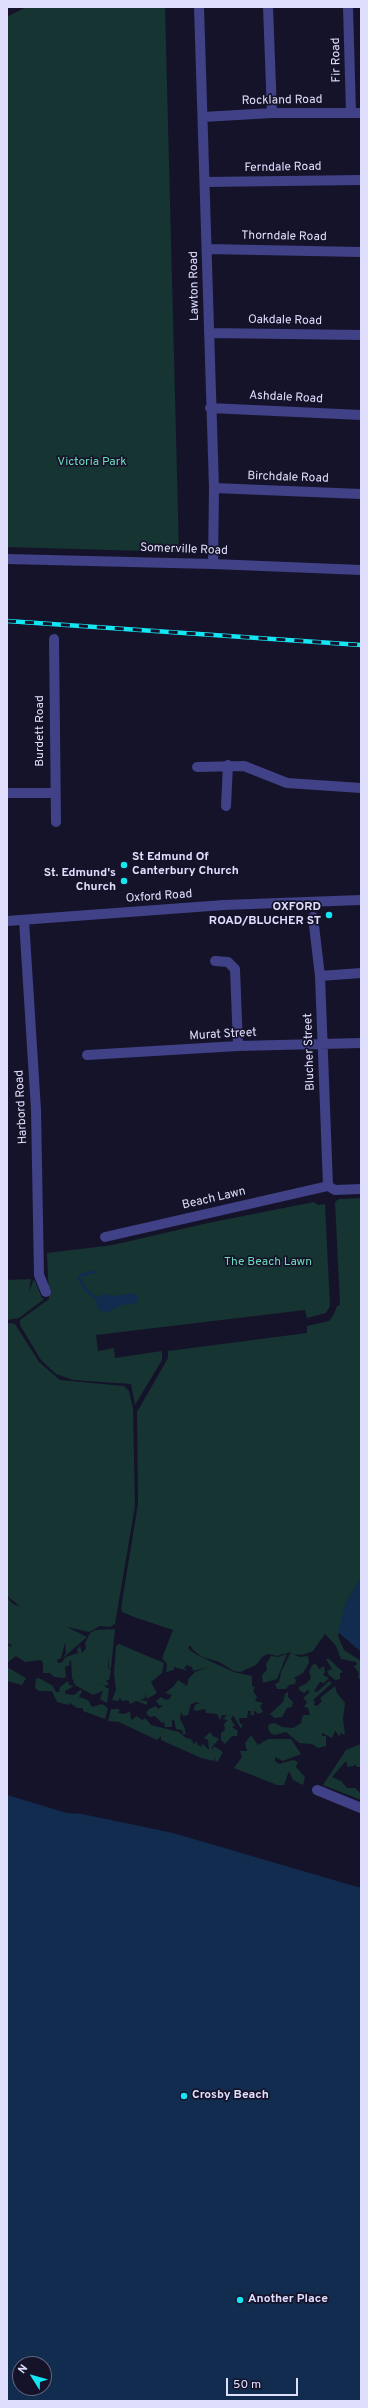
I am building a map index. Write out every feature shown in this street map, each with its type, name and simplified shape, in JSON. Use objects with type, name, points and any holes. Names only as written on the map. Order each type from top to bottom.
[{"type":"street","name":"Lawton Road","points":[[199,7],[207,249],[210,408],[214,488],[213,564]]},
{"type":"street","points":[[268,7],[272,112]]},
{"type":"street","name":"Fir Road","points":[[348,7],[356,113]]},
{"type":"street","name":"Rockland Road","points":[[203,117],[272,112],[356,113]]},
{"type":"street","name":"Ferndale Road","points":[[205,182],[361,180]]},
{"type":"street","name":"Thorndale Road","points":[[207,249],[361,252]]},
{"type":"street","name":"Oakdale Road","points":[[209,332],[361,335]]},
{"type":"street","name":"Ashdale Road","points":[[210,408],[361,415]]},
{"type":"street","name":"Birchdale Road","points":[[214,488],[361,494]]},
{"type":"street","name":"Somerville Road","points":[[7,559],[213,564],[361,570]]},
{"type":"street","name":"Burdett Road","points":[[54,639],[56,822]]},
{"type":"street","points":[[197,767],[228,765],[244,766],[287,783],[361,788]]},
{"type":"street","points":[[226,806],[228,765]]},
{"type":"street","points":[[7,793],[55,793]]},
{"type":"street","name":"Oxford Road","points":[[7,920],[224,905],[361,900]]},
{"type":"street","name":"Blucher Street","points":[[313,917],[320,976],[328,1186]]},
{"type":"street","name":"Harbord Road","points":[[24,920],[36,1110],[39,1275],[46,1292]]},
{"type":"street","points":[[215,961],[228,962],[235,969],[232,1004],[238,1046]]},
{"type":"street","points":[[320,976],[361,973]]},
{"type":"street","name":"Murat Street","points":[[87,1055],[238,1046],[361,1043]]},
{"type":"street","points":[[328,1186],[335,1190],[361,1189]]},
{"type":"street","name":"Beach Lawn","points":[[105,1237],[328,1186]]},
{"type":"street","points":[[317,1790],[361,1808]]},
{"type":"green space","name":"Victoria Park","points":[[26,7],[165,7],[179,552],[7,547],[7,17]]},
{"type":"green space","points":[[361,1198],[361,1578],[346,1603],[338,1636],[344,1650],[361,1661],[361,1681],[358,1677],[359,1673],[354,1666],[357,1664],[356,1662],[341,1659],[336,1646],[325,1634],[313,1651],[302,1655],[293,1654],[300,1657],[308,1656],[309,1663],[303,1673],[294,1678],[296,1680],[295,1684],[289,1685],[286,1689],[277,1689],[275,1684],[279,1682],[281,1672],[291,1652],[277,1656],[268,1654],[262,1657],[256,1665],[240,1672],[234,1671],[219,1662],[202,1657],[193,1650],[190,1645],[188,1648],[201,1657],[234,1672],[252,1676],[252,1686],[255,1687],[253,1691],[257,1697],[255,1701],[263,1703],[260,1706],[263,1712],[258,1714],[254,1710],[254,1715],[250,1715],[251,1711],[248,1711],[247,1718],[239,1718],[240,1724],[243,1724],[241,1729],[233,1715],[231,1719],[235,1726],[232,1727],[238,1731],[237,1736],[232,1736],[225,1744],[221,1740],[221,1733],[225,1730],[224,1724],[228,1720],[223,1719],[227,1715],[222,1715],[220,1720],[217,1714],[206,1713],[205,1709],[196,1711],[193,1709],[196,1704],[200,1704],[197,1702],[191,1704],[188,1715],[183,1716],[181,1712],[180,1719],[186,1734],[183,1734],[182,1730],[176,1729],[174,1720],[172,1720],[172,1727],[165,1727],[164,1722],[162,1723],[155,1716],[150,1717],[146,1713],[149,1709],[156,1706],[158,1709],[163,1706],[159,1705],[156,1701],[161,1697],[166,1700],[169,1699],[172,1695],[165,1693],[174,1686],[178,1680],[187,1686],[189,1678],[195,1672],[208,1667],[193,1671],[192,1667],[187,1665],[184,1668],[188,1671],[174,1667],[174,1670],[166,1672],[167,1664],[162,1658],[173,1630],[122,1612],[121,1608],[138,1504],[137,1412],[168,1358],[168,1351],[307,1333],[307,1326],[329,1321],[337,1306],[340,1305],[335,1202],[339,1199]]},
{"type":"green space","name":"The Beach Lawn","points":[[314,1202],[318,1205],[325,1204],[330,1306],[326,1313],[307,1318],[305,1310],[96,1335],[98,1351],[114,1348],[115,1358],[162,1351],[162,1360],[135,1405],[131,1384],[73,1380],[56,1374],[41,1360],[20,1325],[20,1320],[49,1299],[47,1253],[113,1245],[208,1223]]},
{"type":"green space","points":[[31,1279],[29,1292],[34,1279],[42,1298],[44,1298],[43,1300],[19,1318],[7,1320],[7,1280]]},
{"type":"green space","points":[[7,1324],[15,1324],[39,1362],[60,1380],[124,1386],[129,1391],[133,1408],[135,1506],[115,1624],[110,1627],[100,1626],[89,1632],[67,1627],[87,1637],[63,1658],[66,1653],[65,1643],[61,1658],[57,1660],[58,1663],[61,1663],[66,1657],[78,1653],[77,1649],[80,1646],[82,1653],[86,1648],[85,1643],[90,1633],[95,1630],[115,1629],[111,1668],[109,1668],[108,1656],[108,1668],[111,1670],[109,1680],[106,1680],[109,1684],[105,1686],[98,1682],[109,1689],[107,1703],[100,1699],[103,1691],[93,1695],[75,1685],[72,1678],[71,1660],[69,1662],[70,1665],[65,1667],[66,1677],[63,1678],[54,1677],[50,1673],[43,1673],[43,1663],[41,1660],[25,1662],[16,1656],[7,1663],[7,1644],[10,1647],[12,1645],[7,1643],[7,1597],[13,1604],[21,1607],[7,1596]]},
{"type":"green space","points":[[119,1644],[164,1663],[162,1673],[151,1682],[157,1693],[147,1699],[146,1694],[145,1698],[140,1700],[147,1701],[147,1705],[136,1701],[130,1704],[128,1700],[122,1701],[120,1698],[118,1701],[112,1700],[116,1690],[114,1674],[116,1646]]},
{"type":"green space","points":[[287,1654],[277,1679],[263,1683],[262,1675],[267,1670],[266,1664],[271,1656],[278,1657]]},
{"type":"green space","points":[[326,1659],[329,1659],[343,1672],[340,1673],[340,1679],[335,1680],[329,1675],[327,1671],[332,1669]]},
{"type":"green space","points":[[316,1664],[319,1669],[324,1666],[325,1672],[323,1675],[329,1678],[324,1683],[320,1682],[314,1691],[317,1692],[329,1681],[332,1683],[313,1700],[315,1701],[314,1705],[317,1706],[322,1701],[320,1698],[335,1686],[337,1693],[345,1703],[343,1719],[345,1735],[340,1733],[340,1737],[335,1731],[332,1738],[322,1733],[322,1736],[326,1736],[326,1746],[318,1748],[312,1744],[299,1743],[286,1732],[275,1735],[270,1733],[268,1728],[269,1724],[275,1723],[282,1727],[293,1728],[301,1723],[303,1715],[310,1715],[308,1708],[304,1707],[307,1702],[303,1698],[310,1692],[308,1690],[304,1693],[299,1690],[299,1687],[307,1683],[311,1678],[309,1672],[312,1665]]},
{"type":"green space","points":[[7,1667],[26,1678],[22,1685],[7,1681]]},
{"type":"green space","points":[[39,1678],[53,1686],[56,1692],[59,1692],[60,1687],[68,1681],[69,1685],[74,1686],[65,1691],[65,1694],[74,1695],[80,1690],[82,1691],[79,1697],[88,1700],[92,1707],[102,1704],[108,1708],[105,1719],[83,1711],[83,1708],[77,1708],[70,1703],[68,1705],[57,1702],[52,1691],[39,1691],[35,1688],[36,1679]]},
{"type":"green space","points":[[288,1692],[288,1697],[293,1702],[292,1707],[287,1708],[282,1717],[274,1718],[272,1715],[269,1715],[283,1702],[285,1694]]},
{"type":"green space","points":[[111,1709],[118,1709],[120,1710],[118,1713],[125,1714],[130,1711],[131,1720],[137,1716],[142,1720],[145,1718],[151,1725],[179,1732],[186,1738],[191,1739],[194,1744],[196,1741],[198,1745],[202,1747],[201,1744],[204,1745],[209,1750],[208,1740],[204,1738],[210,1732],[213,1736],[219,1739],[212,1747],[212,1750],[214,1746],[223,1752],[216,1762],[214,1757],[214,1761],[201,1758],[161,1740],[161,1736],[157,1740],[119,1722],[108,1721]]},
{"type":"green space","points":[[251,1735],[258,1745],[268,1739],[291,1739],[301,1754],[283,1761],[275,1757],[275,1761],[279,1764],[293,1760],[298,1762],[296,1767],[305,1777],[303,1785],[293,1780],[289,1771],[284,1785],[277,1785],[234,1768],[242,1757],[240,1751],[247,1751],[245,1743]]},
{"type":"green space","points":[[361,1744],[361,1767],[357,1767],[355,1764],[354,1766],[347,1767],[347,1762],[345,1762],[332,1777],[341,1781],[347,1788],[355,1788],[361,1794],[361,1800],[323,1785],[346,1750]]},
{"type":"water","points":[[132,1293],[139,1296],[137,1303],[122,1305],[108,1312],[100,1311],[96,1304],[97,1298],[103,1294],[116,1296]]},
{"type":"water","points":[[361,1578],[361,1652],[338,1632],[346,1603]]},
{"type":"water","name":"Crosby Beach","points":[[7,1795],[67,1813],[82,1814],[173,1833],[361,1888],[361,2401],[7,2401]]},
{"type":"waterway","points":[[95,1272],[81,1275],[79,1279],[86,1290],[97,1299]]},
{"type":"railway","points":[[7,621],[361,645]]},
{"type":"place","name":"St Edmund Of Canterbury Church","points":[[124,865]]},
{"type":"place","name":"St. Edmund's Church","points":[[124,881]]},
{"type":"place","name":"OXFORD ROAD/BLUCHER ST","points":[[329,915]]},
{"type":"place","name":"Crosby Beach","points":[[184,2096]]},
{"type":"place","name":"Another Place","points":[[240,2300]]}]
